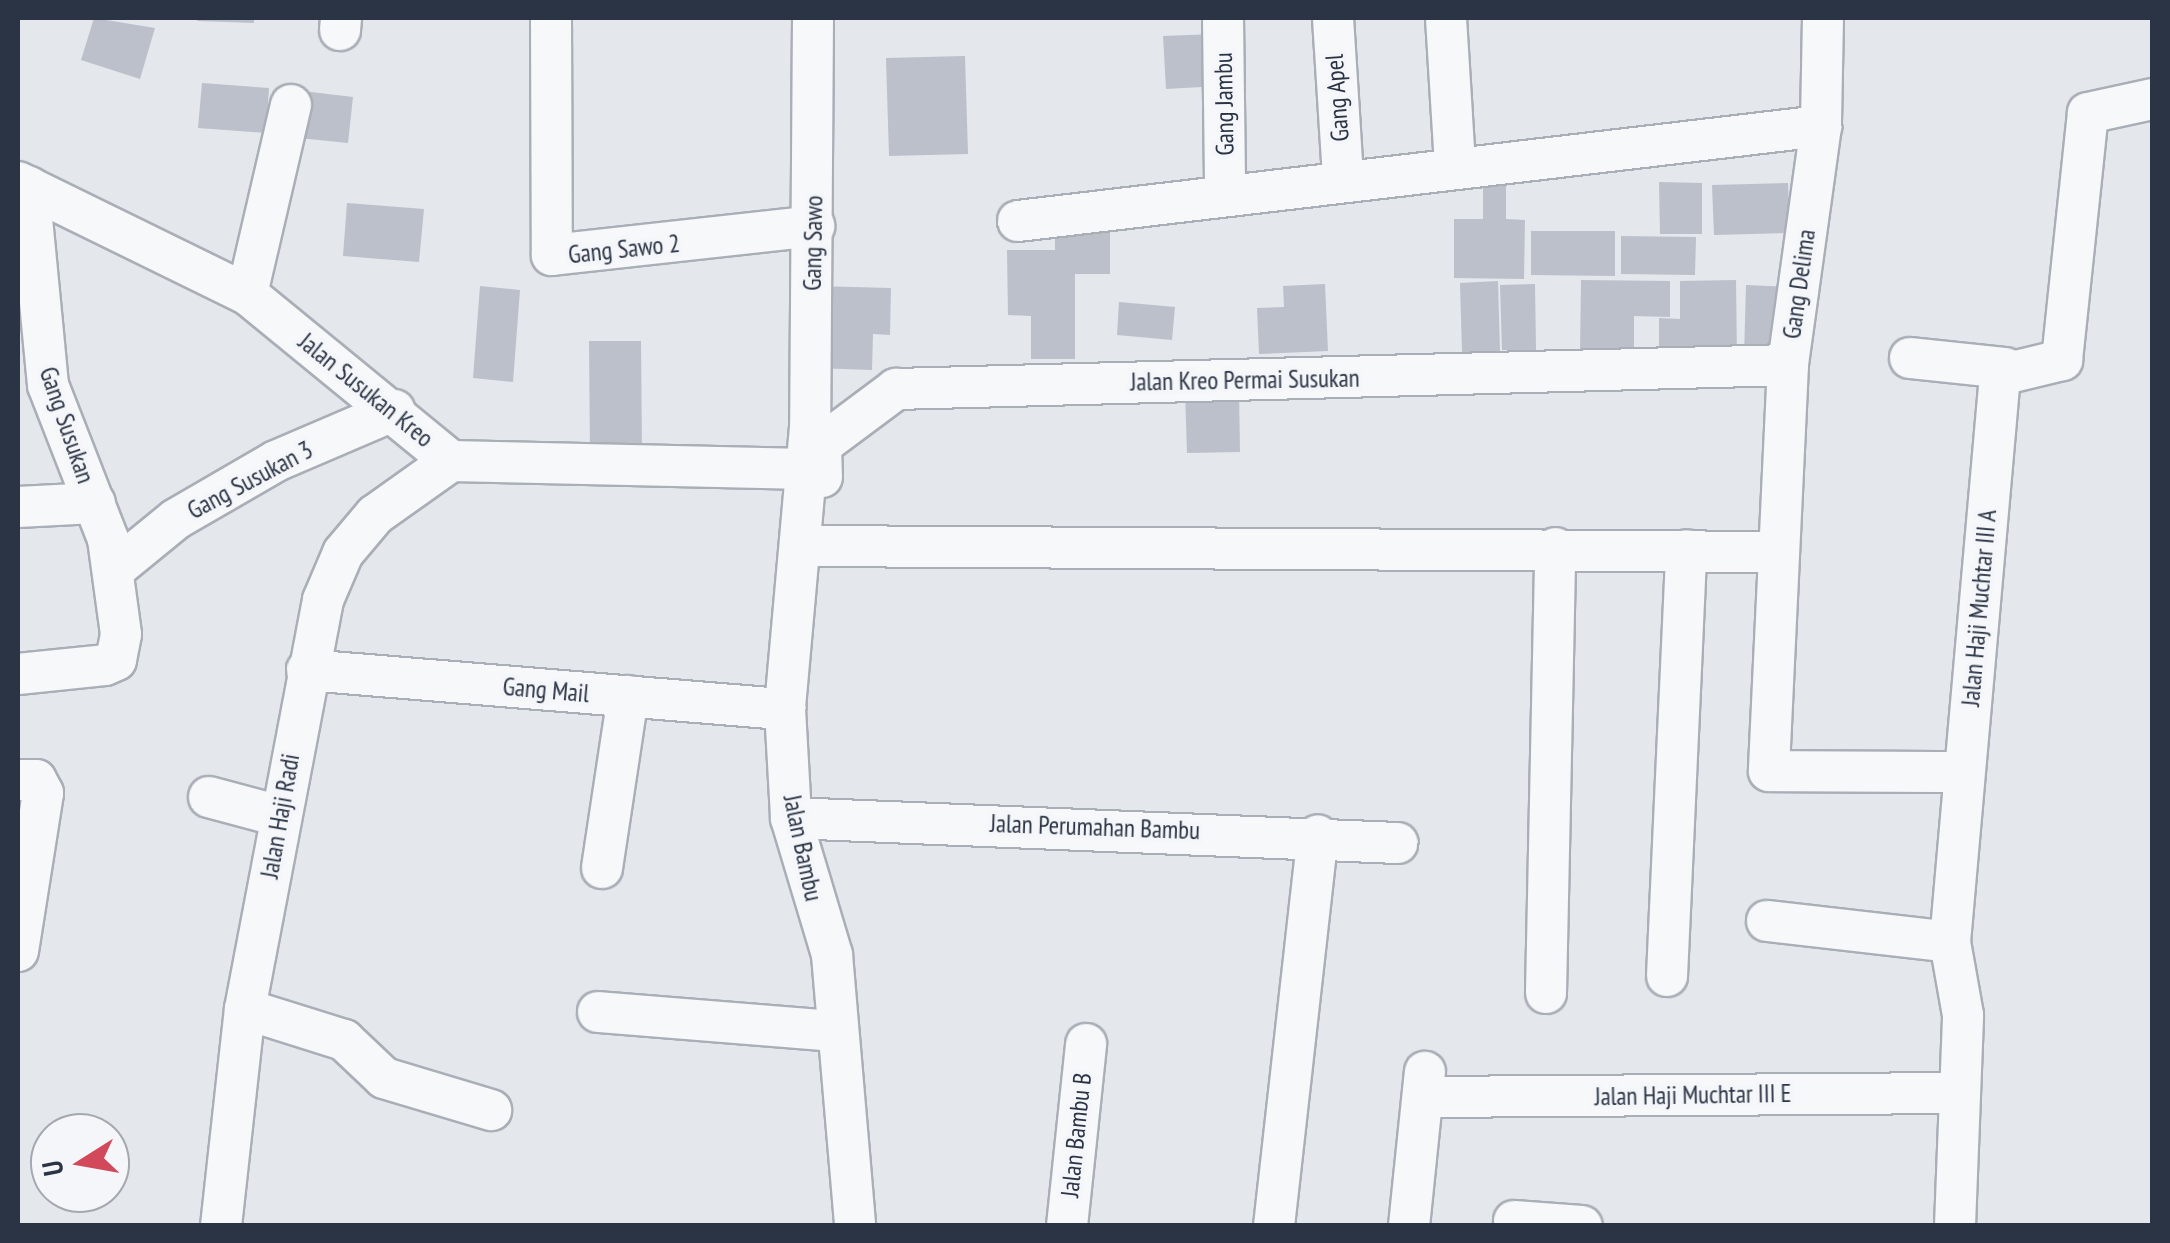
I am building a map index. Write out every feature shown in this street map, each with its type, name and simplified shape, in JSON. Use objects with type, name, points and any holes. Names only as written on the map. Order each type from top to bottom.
[{"type":"street","name":"Gang Sawo 2","points":[[551,18],[552,254],[814,226]]},
{"type":"street","name":"Gang Sawo","points":[[807,468],[814,226],[812,18]]},
{"type":"street","name":"Gang Jambu","points":[[1222,18],[1225,191]]},
{"type":"street","name":"Gang Apel","points":[[1333,18],[1343,178]]},
{"type":"street","points":[[1446,18],[1455,166]]},
{"type":"street","name":"Gang Delima","points":[[1823,18],[1821,126],[1788,366],[1769,771],[1964,772]]},
{"type":"street","points":[[1910,358],[2004,368],[2062,360],[2088,113],[2152,99]]},
{"type":"street","points":[[246,294],[291,104]]},
{"type":"street","points":[[1018,221],[1225,191],[1821,126]]},
{"type":"street","name":"Jalan Susukan Kreo","points":[[24,184],[246,294],[395,410],[452,462],[807,468]]},
{"type":"street","name":"Gang Susukan","points":[[18,674],[116,660],[116,568],[94,503],[33,388],[24,184]]},
{"type":"street","name":"Jalan Kreo Permai Susukan","points":[[813,546],[821,445],[896,388],[1788,366]]},
{"type":"street","name":"Jalan Haji Muchtar III A","points":[[1955,1226],[1963,1015],[1950,942],[2004,368]]},
{"type":"street","name":"Gang Susukan 3","points":[[116,568],[276,461],[395,410]]},
{"type":"street","name":"Jalan Haji Radi","points":[[221,1226],[244,1009],[307,670],[343,553],[375,515],[452,462]]},
{"type":"street","name":"Jalan Bambu","points":[[807,468],[813,546],[785,710],[792,818],[832,955],[834,1031],[855,1226]]},
{"type":"street","points":[[18,507],[94,503]]},
{"type":"street","points":[[813,546],[1777,552]]},
{"type":"street","points":[[1546,993],[1554,548]]},
{"type":"street","points":[[1666,976],[1686,550]]},
{"type":"street","name":"Gang Mail","points":[[307,670],[785,710]]},
{"type":"street","points":[[602,868],[628,696]]},
{"type":"street","points":[[18,780],[36,780],[43,793],[18,951]]},
{"type":"street","points":[[210,797],[280,816]]},
{"type":"street","name":"Jalan Perumahan Bambu","points":[[792,818],[1318,835],[1397,843]]},
{"type":"street","points":[[1274,1226],[1318,835]]},
{"type":"street","points":[[1767,921],[1950,942]]},
{"type":"street","points":[[244,1009],[344,1040],[384,1078],[491,1110]]},
{"type":"street","points":[[598,1012],[834,1031]]},
{"type":"street","name":"Jalan Bambu B","points":[[1067,1226],[1086,1044]]},
{"type":"street","name":"Jalan Haji Muchtar III E","points":[[1408,1226],[1425,1085],[1960,1092]]},
{"type":"street","points":[[1514,1221],[1582,1226]]},
{"type":"building","points":[[94,18],[155,28],[140,79],[81,60]]},
{"type":"building","points":[[254,18],[254,23],[197,21]]},
{"type":"building","points":[[1216,34],[1219,86],[1166,89],[1163,36]]},
{"type":"building","points":[[965,56],[968,154],[889,156],[886,58]]},
{"type":"building","points":[[202,83],[269,88],[266,133],[198,128]]},
{"type":"building","points":[[294,90],[353,97],[348,143],[289,137]]},
{"type":"building","points":[[1659,182],[1702,183],[1702,234],[1660,234]]},
{"type":"building","points":[[1788,183],[1790,233],[1714,235],[1712,185]]},
{"type":"building","points":[[1483,185],[1506,186],[1506,219],[1525,220],[1524,279],[1454,278],[1454,219],[1483,219]]},
{"type":"building","points":[[347,203],[424,209],[419,262],[343,256]]},
{"type":"building","points":[[1055,224],[1110,224],[1110,274],[1075,274],[1075,359],[1031,359],[1031,316],[1008,315],[1007,250],[1055,250]]},
{"type":"building","points":[[1531,231],[1615,231],[1615,276],[1531,275]]},
{"type":"building","points":[[1621,236],[1696,237],[1695,275],[1621,274]]},
{"type":"building","points":[[1581,280],[1670,281],[1670,317],[1634,316],[1634,355],[1580,354]]},
{"type":"building","points":[[1736,280],[1737,359],[1659,359],[1659,318],[1680,319],[1680,281]]},
{"type":"building","points":[[1498,281],[1500,352],[1462,352],[1460,283]]},
{"type":"building","points":[[1325,284],[1328,351],[1259,354],[1257,308],[1284,307],[1283,286]]},
{"type":"building","points":[[1535,284],[1536,350],[1502,350],[1500,285]]},
{"type":"building","points":[[1746,285],[1788,287],[1786,359],[1744,358]]},
{"type":"building","points":[[480,286],[520,290],[513,382],[473,378]]},
{"type":"building","points":[[815,286],[891,288],[890,335],[873,334],[872,370],[813,368]]},
{"type":"building","points":[[1119,302],[1175,307],[1172,340],[1117,335]]},
{"type":"building","points":[[589,341],[641,341],[642,453],[590,453]]},
{"type":"building","points":[[1239,390],[1240,452],[1187,453],[1185,391]]}]
